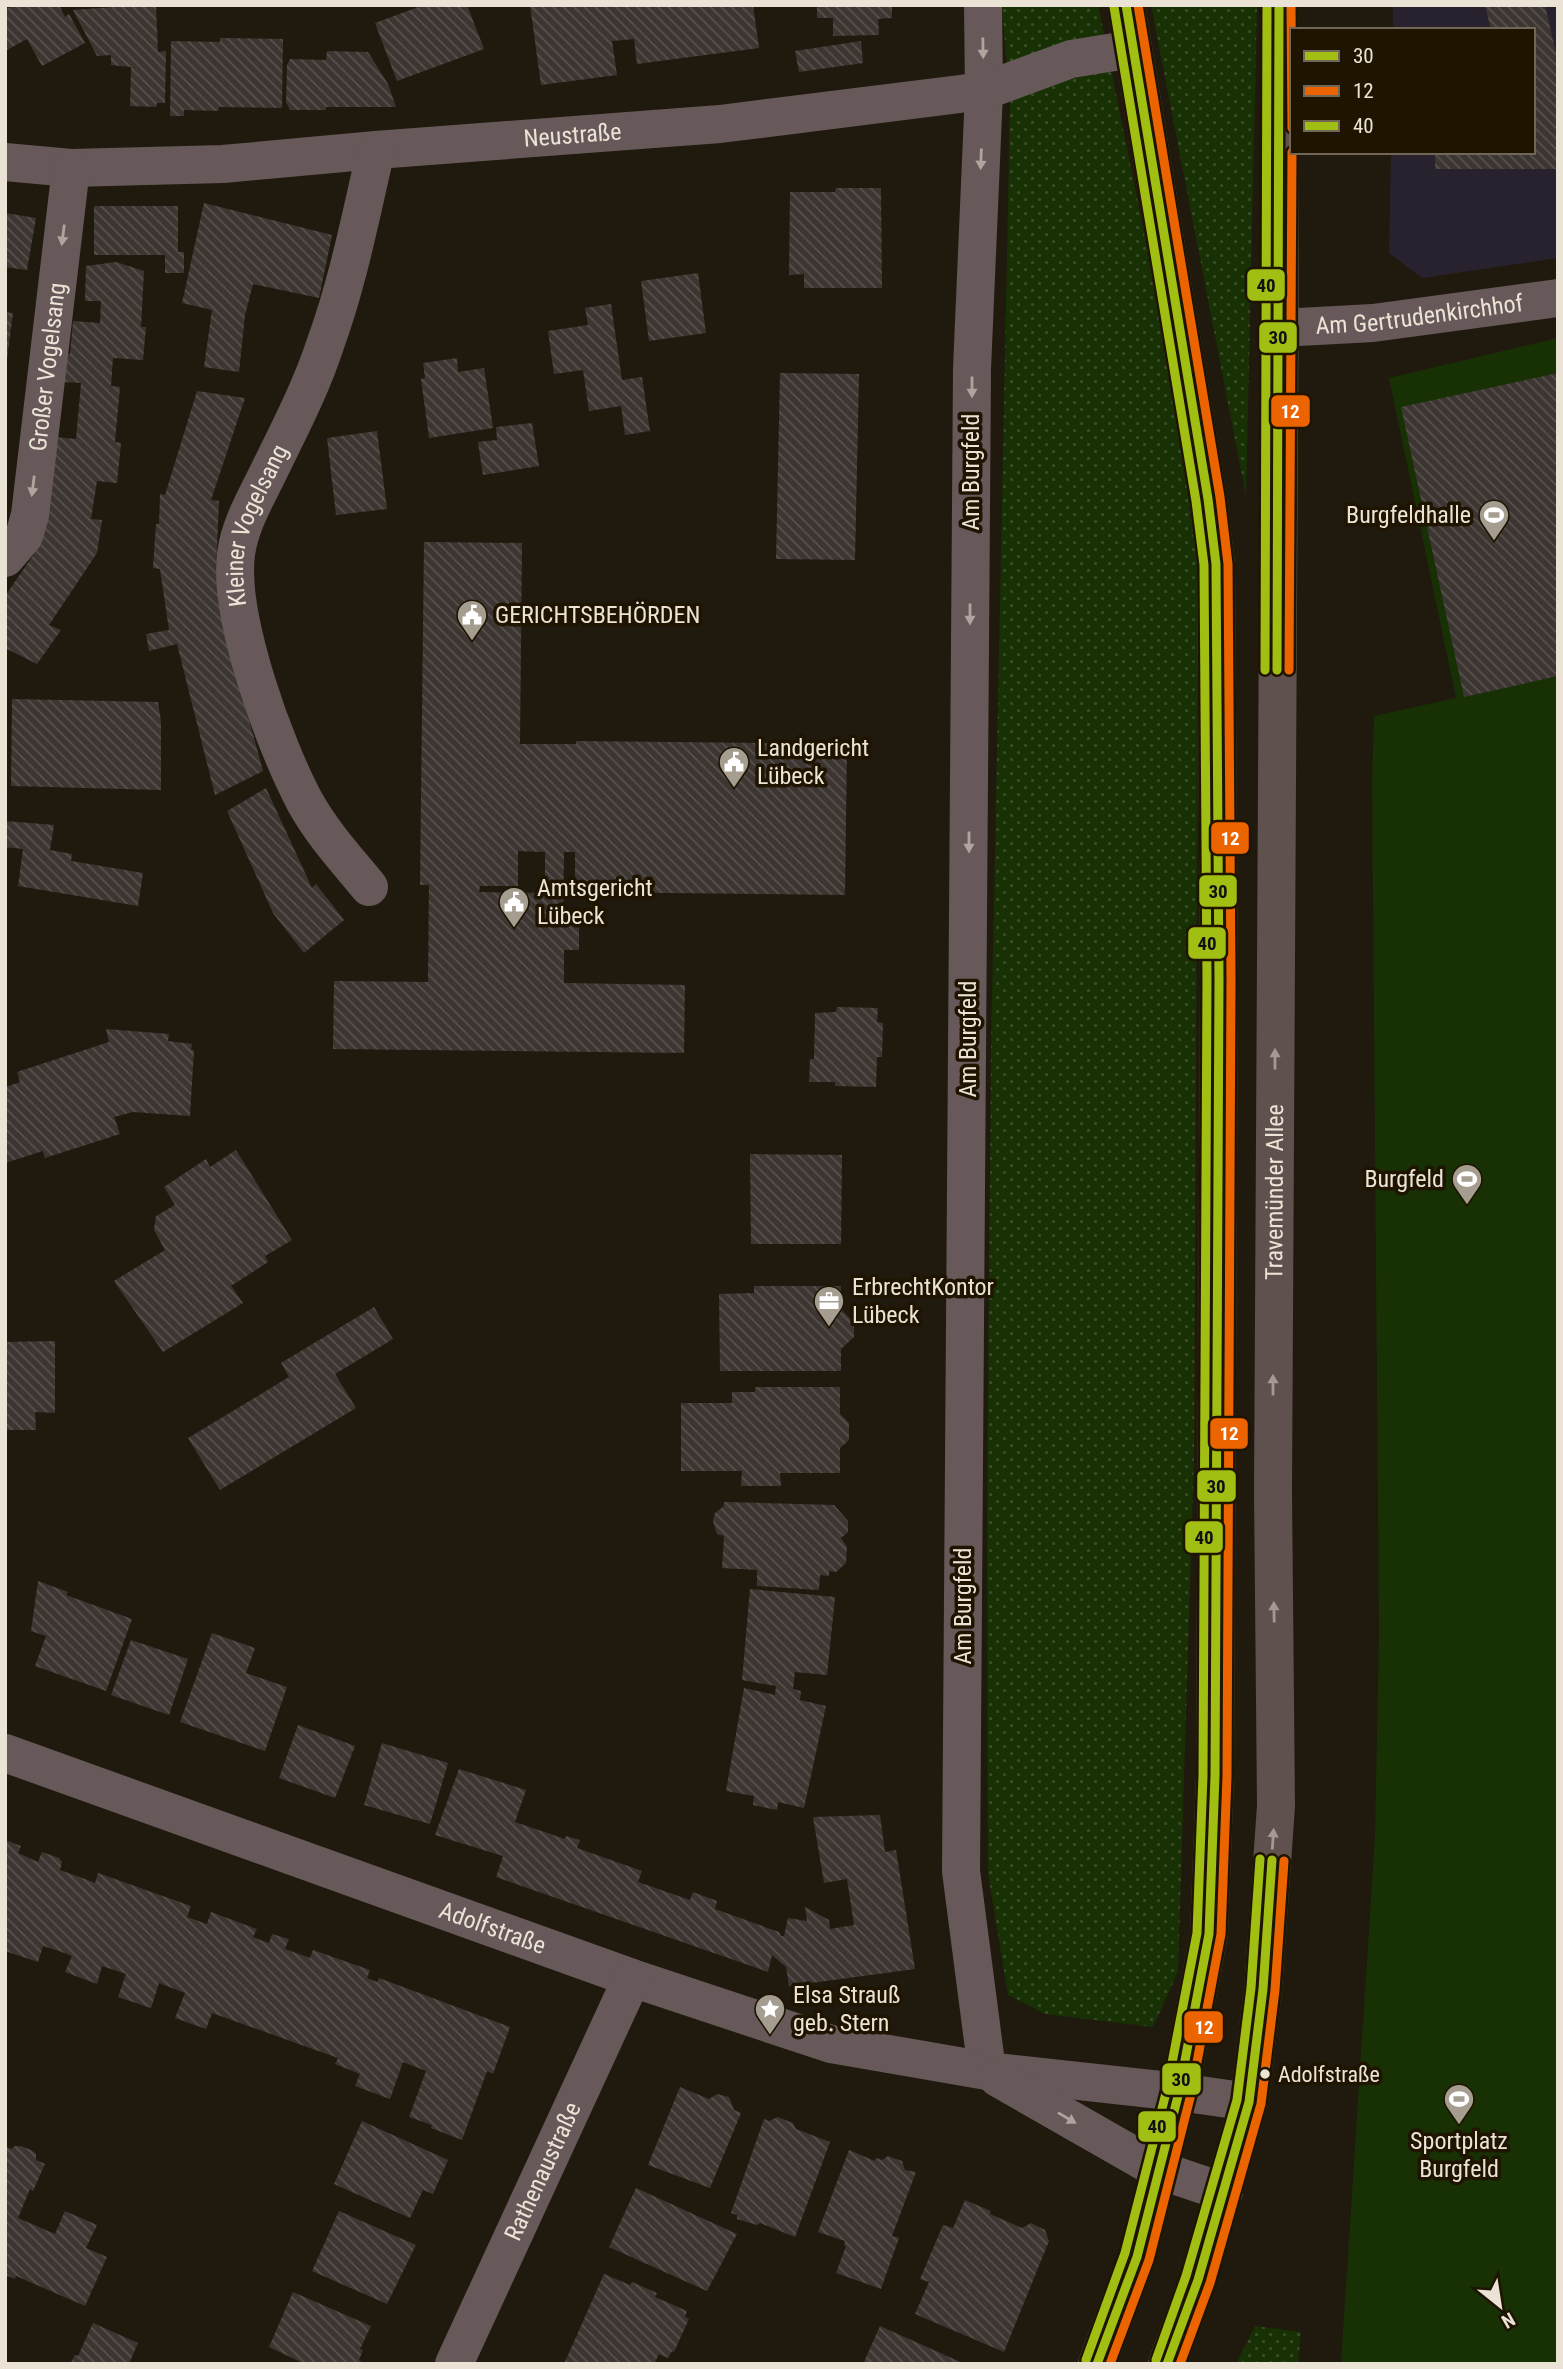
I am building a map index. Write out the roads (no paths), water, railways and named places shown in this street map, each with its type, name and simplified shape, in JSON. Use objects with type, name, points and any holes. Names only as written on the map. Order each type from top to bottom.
[{"type":"main road","points":[[1097,2364],[1137,2257],[1180,2092],[1209,1934],[1215,1776],[1219,993],[1216,564],[1206,486],[1126,5]]},
{"type":"main road","name":"Travemünder Allee","points":[[1167,2364],[1198,2280],[1249,2102],[1263,1989],[1276,1806],[1273,1463],[1280,328],[1279,5]]},
{"type":"street","name":"Am Burgfeld","points":[[983,5],[984,91],[972,397],[961,1871],[988,2071]]},
{"type":"street","name":"Neustraße","points":[[5,162],[71,168],[223,164],[720,124],[984,91],[1071,59],[1133,49]]},
{"type":"street","name":"Kleiner Vogelsang","points":[[369,887],[336,848],[306,804],[279,747],[247,650],[235,585],[236,554],[244,520],[286,435],[325,346],[354,247],[376,150]]},
{"type":"street","name":"Großer Vogelsang","points":[[5,558],[24,536],[30,515],[71,168]]},
{"type":"street","name":"Am Gertrudenkirchhof","points":[[1280,328],[1373,323],[1558,298]]},
{"type":"street","name":"Adolfstraße","points":[[5,1753],[632,1978],[831,2044],[988,2071],[1249,2102]]},
{"type":"street","name":"Rathenaustraße","points":[[454,2364],[632,1978]]},
{"type":"street","name":"Adolfstraße","points":[[988,2071],[1159,2170],[1224,2192]]},
{"type":"place","name":"Burgfeldhalle","points":[[1494,542]]},
{"type":"place","name":"GERICHTSBEHÖRDEN","points":[[472,642]]},
{"type":"place","name":"Landgericht Lübeck","points":[[734,789]]},
{"type":"place","name":"Amtsgericht Lübeck","points":[[514,929]]},
{"type":"place","name":"Burgfeld","points":[[1467,1206]]},
{"type":"place","name":"ErbrechtKontor Lübeck","points":[[829,1328]]},
{"type":"place","name":"Elsa Strauß geb. Stern","points":[[770,2036]]},
{"type":"place","name":"Adolfstraße","points":[[1265,2074]]},
{"type":"place","name":"Sportplatz Burgfeld","points":[[1459,2126]]}]
